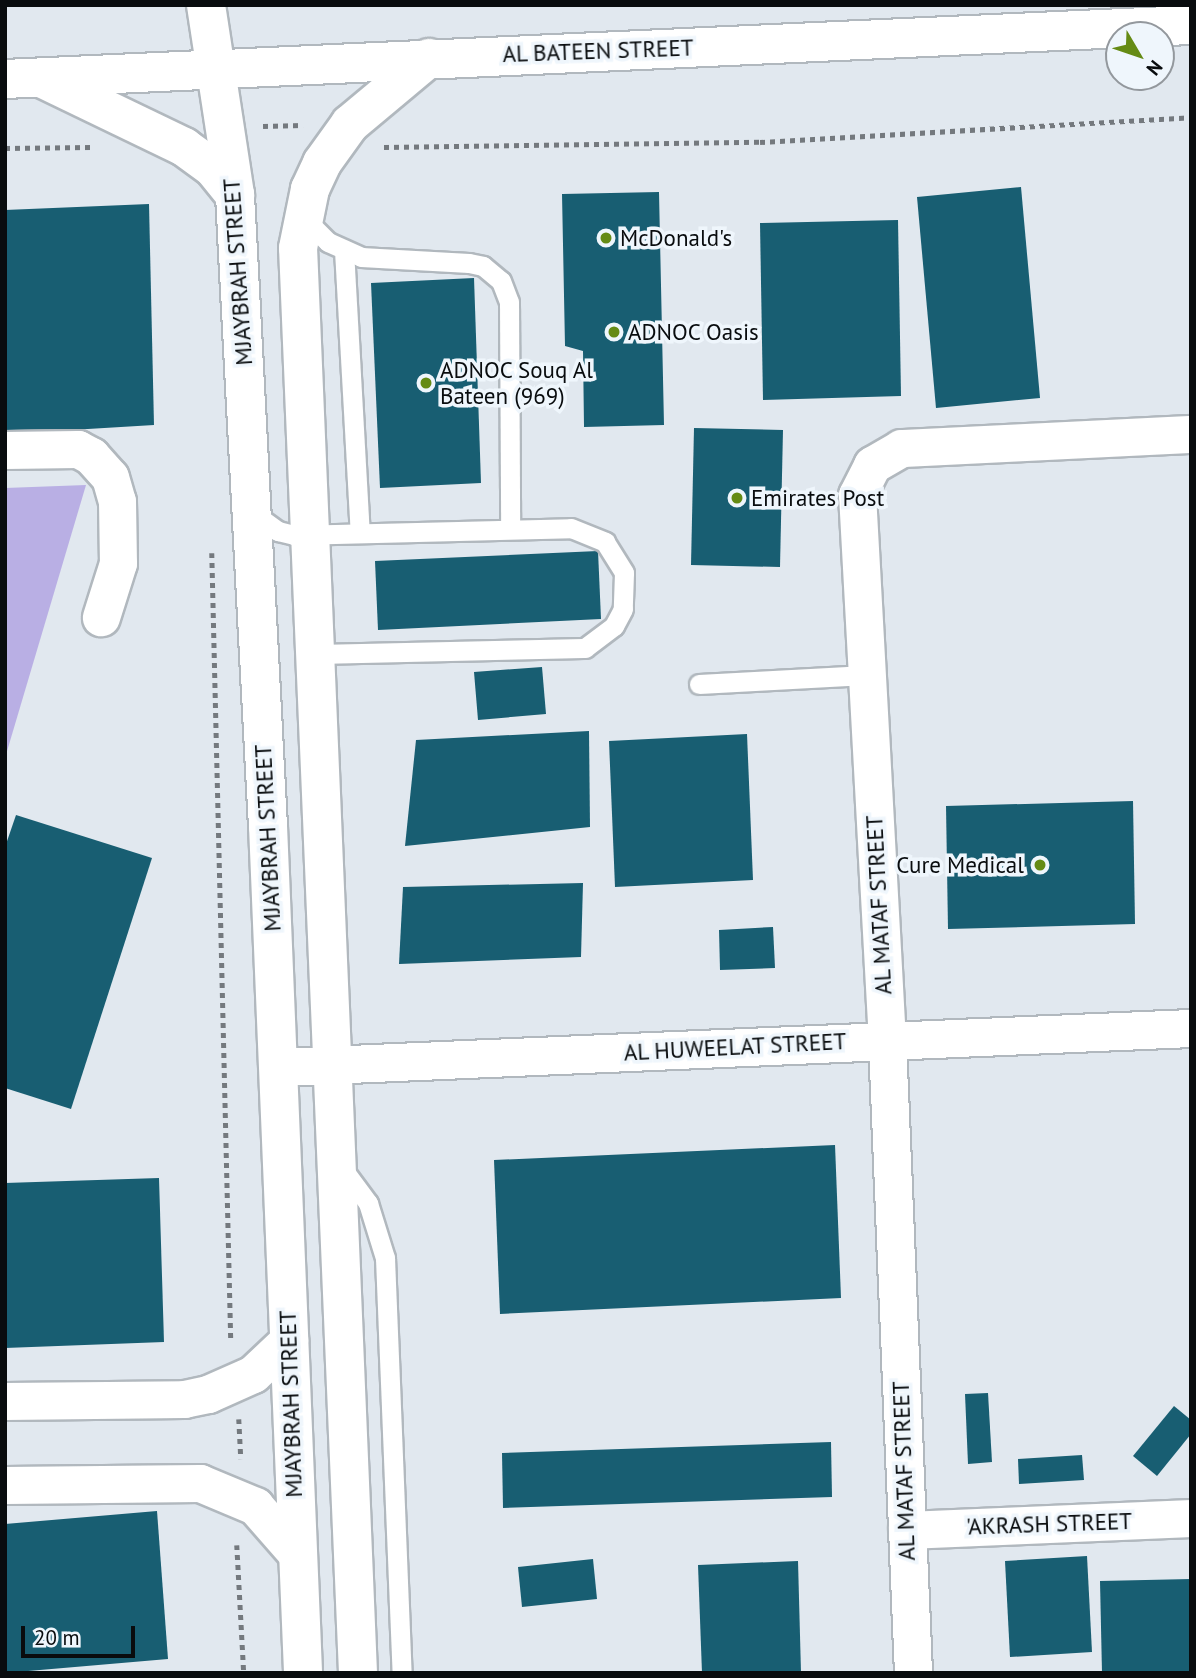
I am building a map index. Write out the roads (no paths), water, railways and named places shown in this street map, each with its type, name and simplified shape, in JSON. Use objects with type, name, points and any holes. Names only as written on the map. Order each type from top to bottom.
[{"type":"street","name":"MJAYBRAH STREET","points":[[206,5],[235,195],[279,1067],[303,1673]]},
{"type":"street","name":"AL BATEEN STREET","points":[[23,78],[1191,25]]},
{"type":"street","points":[[358,1673],[298,272],[303,217],[322,163],[340,136],[429,58]]},
{"type":"street","points":[[23,78],[184,147],[212,168],[235,195]]},
{"type":"street","name":"AL MATAF STREET","points":[[913,1673],[887,1041],[857,495],[863,479],[885,455],[917,446],[1191,434]]},
{"type":"street","points":[[5,450],[78,449],[91,456],[110,477],[118,511],[118,563],[101,617]]},
{"type":"street","name":"AL HUWEELAT STREET","points":[[279,1067],[1191,1028]]},
{"type":"street","points":[[5,1401],[184,1399],[232,1386],[253,1374],[289,1340]]},
{"type":"street","points":[[5,1485],[181,1480],[236,1495],[271,1520],[297,1554]]},
{"type":"street","name":"'AKRASH STREET","points":[[907,1530],[1191,1518]]},
{"type":"lane","points":[[303,217],[344,250],[378,260],[469,263],[483,266],[501,281],[509,302],[510,529]]},
{"type":"lane","points":[[344,250],[360,534]]},
{"type":"lane","points":[[252,512],[278,531],[310,535],[571,527],[605,542],[617,556],[626,591],[623,609],[601,639],[567,652],[315,654]]},
{"type":"lane","points":[[699,684],[866,675]]},
{"type":"lane","points":[[337,1163],[368,1203],[385,1258],[402,1673]]},
{"type":"place","name":"McDonald's","points":[[606,238]]},
{"type":"place","name":"ADNOC Oasis","points":[[614,332]]},
{"type":"place","name":"ADNOC Souq Al Bateen (969)","points":[[426,383]]},
{"type":"place","name":"Emirates Post","points":[[737,498]]},
{"type":"place","name":"Cure Medical","points":[[1040,865]]}]
